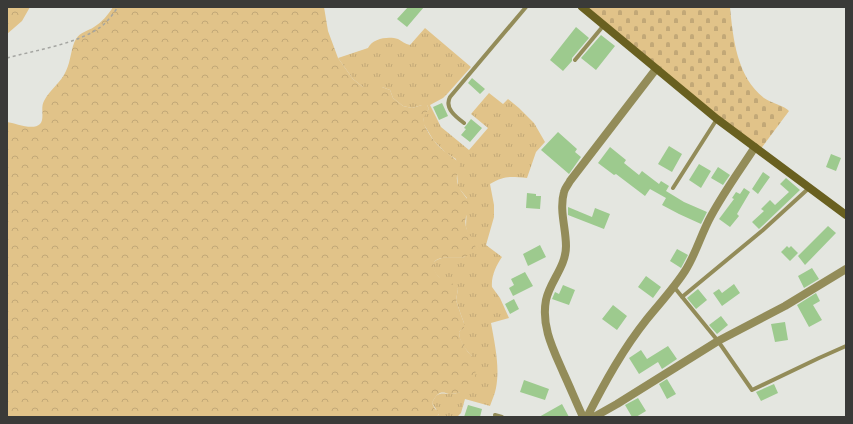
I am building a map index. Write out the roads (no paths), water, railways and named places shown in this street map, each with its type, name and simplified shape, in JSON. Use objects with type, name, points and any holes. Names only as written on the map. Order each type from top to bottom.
[{"type":"street","points":[[582,7],[718,119],[846,215]]},
{"type":"street","points":[[582,417],[549,340],[545,323],[544,310],[546,298],[565,258],[566,246],[562,205],[564,191],[570,181],[656,69]]},
{"type":"street","points":[[588,417],[612,370],[629,344],[685,271],[710,217],[755,147]]},
{"type":"street","points":[[594,417],[718,341],[784,306],[846,269]]},
{"type":"lane","points":[[464,124],[455,116],[449,107],[448,103],[450,97],[526,7]]},
{"type":"lane","points":[[575,60],[604,25]]},
{"type":"lane","points":[[673,188],[718,119]]},
{"type":"lane","points":[[682,298],[763,230],[809,187]]},
{"type":"lane","points":[[673,286],[718,341],[752,390],[846,346]]},
{"type":"lane","points":[[495,414],[502,417]]}]
